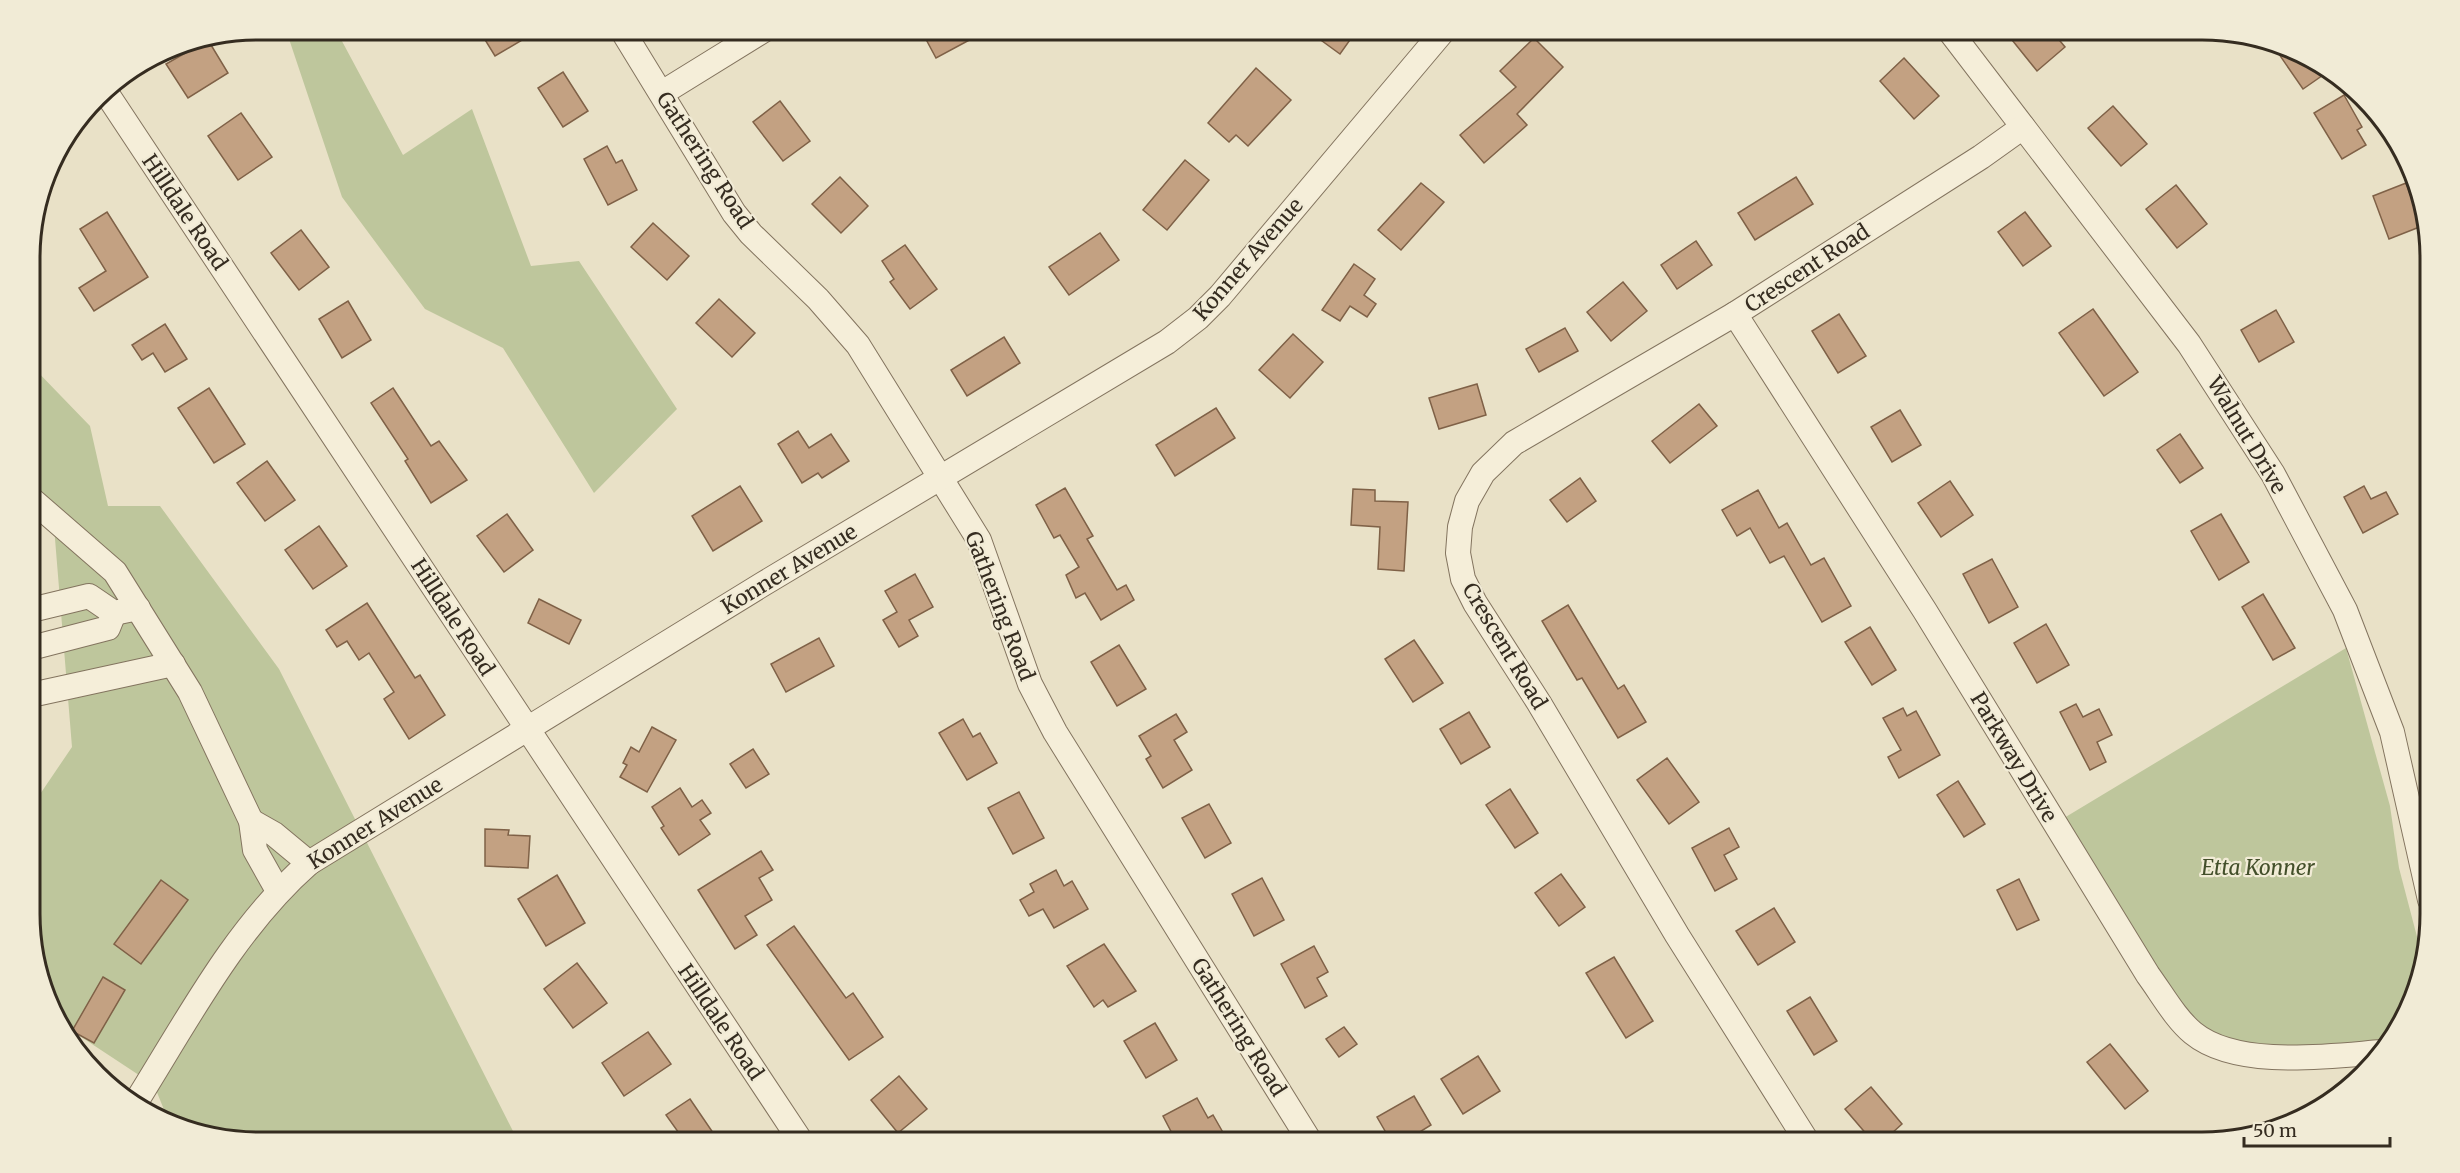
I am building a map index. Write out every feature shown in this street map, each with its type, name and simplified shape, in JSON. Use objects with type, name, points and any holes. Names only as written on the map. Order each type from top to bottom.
[{"type":"street","name":"Gathering Road","points":[[628,40],[734,213],[751,234],[818,299],[858,345],[979,540],[1030,684],[1055,732],[1304,1132]]},
{"type":"street","points":[[662,93],[748,40]]},
{"type":"street","name":"Konner Avenue","points":[[139,1097],[247,928],[278,891],[309,863],[763,584],[1167,342],[1198,318],[1435,40]]},
{"type":"street","name":"Walnut Drive","points":[[1957,40],[2189,344],[2223,393],[2273,474],[2345,610],[2391,732],[2420,857]]},
{"type":"street","name":"Hilldale Road","points":[[110,99],[526,730],[795,1132]]},
{"type":"street","name":"Crescent Road","points":[[1801,1132],[1677,935],[1539,703],[1475,603],[1463,579],[1458,553],[1460,527],[1467,501],[1483,473],[1496,457],[1514,443],[1601,390],[1735,314],[1981,157],[2023,127]]},
{"type":"street","name":"Parkway Drive","points":[[1735,314],[1925,611],[2148,975],[2185,1026],[2210,1044],[2231,1051],[2257,1055],[2370,1052]]},
{"type":"street","points":[[40,507],[115,572],[126,611],[173,664],[190,692],[251,821],[255,850],[278,891]]},
{"type":"street","points":[[40,608],[89,596],[126,611]]},
{"type":"street","points":[[40,646],[108,628],[126,611]]},
{"type":"street","points":[[40,693],[173,664]]},
{"type":"street","points":[[251,821],[274,834],[309,863]]},
{"type":"green space","points":[[289,40],[341,40],[403,155],[472,109],[531,266],[579,261],[677,409],[594,493],[503,348],[425,309],[342,197]]},
{"type":"green space","points":[[40,374],[90,426],[108,506],[160,506],[279,669],[513,1132],[245,1132],[202,1125],[165,1111],[154,1085],[76,1034],[57,998],[48,971],[42,943],[40,914],[40,794],[72,747],[52,502],[40,491]]},
{"type":"green space","name":"Etta Konner","points":[[2346,648],[2390,806],[2399,868],[2418,941],[2403,998],[2383,1035],[2377,1043],[2275,1046],[2230,1040],[2211,1033],[2195,1020],[2176,998],[2155,968],[2064,818]]},
{"type":"building","points":[[485,40],[522,40],[495,56]]},
{"type":"building","points":[[926,40],[969,40],[936,58]]},
{"type":"building","points":[[1321,40],[1350,40],[1340,54]]},
{"type":"building","points":[[1532,40],[1536,40],[1563,67],[1517,114],[1527,125],[1484,163],[1460,135],[1516,87],[1500,71]]},
{"type":"building","points":[[2012,40],[2059,40],[2065,47],[2037,71]]},
{"type":"building","points":[[212,46],[228,73],[188,98],[166,64],[184,54]]},
{"type":"building","points":[[2280,55],[2321,76],[2303,89]]},
{"type":"building","points":[[1904,58],[1939,96],[1914,119],[1880,81]]},
{"type":"building","points":[[1256,68],[1291,100],[1248,146],[1236,135],[1229,142],[1208,123]]},
{"type":"building","points":[[563,72],[588,111],[563,127],[538,88]]},
{"type":"building","points":[[2344,95],[2362,127],[2357,130],[2366,145],[2342,159],[2314,113]]},
{"type":"building","points":[[780,101],[810,141],[783,161],[753,122]]},
{"type":"building","points":[[2113,106],[2147,144],[2121,166],[2088,128]]},
{"type":"building","points":[[241,113],[272,157],[238,180],[208,136]]},
{"type":"building","points":[[607,146],[616,163],[622,160],[637,190],[608,205],[584,159]]},
{"type":"building","points":[[1185,160],[1209,180],[1167,230],[1143,210]]},
{"type":"building","points":[[840,177],[868,206],[841,233],[812,204]]},
{"type":"building","points":[[1796,177],[1813,204],[1755,240],[1738,213]]},
{"type":"building","points":[[1421,183],[1444,202],[1401,250],[1378,230]]},
{"type":"building","points":[[2406,183],[2418,228],[2389,239],[2373,196]]},
{"type":"building","points":[[2176,185],[2207,224],[2177,248],[2146,209]]},
{"type":"building","points":[[107,212],[148,277],[94,311],[79,288],[106,271],[80,229]]},
{"type":"building","points":[[2025,212],[2051,246],[2023,266],[1998,232]]},
{"type":"building","points":[[653,223],[689,256],[667,280],[631,247]]},
{"type":"building","points":[[301,230],[329,267],[299,290],[271,253]]},
{"type":"building","points":[[1100,233],[1119,260],[1069,295],[1049,267]]},
{"type":"building","points":[[1696,241],[1712,265],[1677,289],[1661,265]]},
{"type":"building","points":[[905,245],[937,289],[910,309],[890,282],[894,279],[882,261]]},
{"type":"building","points":[[1354,264],[1375,279],[1364,295],[1376,304],[1367,317],[1350,306],[1340,321],[1322,310]]},
{"type":"building","points":[[1623,282],[1647,311],[1611,341],[1587,312]]},
{"type":"building","points":[[719,299],[755,333],[732,357],[696,323]]},
{"type":"building","points":[[348,301],[371,340],[342,358],[319,319]]},
{"type":"building","points":[[2093,309],[2138,372],[2104,396],[2059,333]]},
{"type":"building","points":[[2276,310],[2294,342],[2259,362],[2241,330]]},
{"type":"building","points":[[1839,314],[1866,356],[1838,373],[1812,331]]},
{"type":"building","points":[[165,324],[187,359],[165,372],[153,353],[142,360],[132,345]]},
{"type":"building","points":[[1565,328],[1578,351],[1539,372],[1526,349]]},
{"type":"building","points":[[1293,334],[1323,362],[1290,398],[1259,370]]},
{"type":"building","points":[[1004,337],[1020,363],[967,396],[951,370]]},
{"type":"building","points":[[1477,384],[1486,415],[1439,429],[1429,398]]},
{"type":"building","points":[[209,388],[245,444],[214,463],[178,408]]},
{"type":"building","points":[[393,388],[431,446],[439,441],[467,480],[431,503],[405,461],[408,459],[371,403]]},
{"type":"building","points":[[1699,404],[1717,426],[1670,463],[1652,441]]},
{"type":"building","points":[[1216,408],[1235,438],[1175,476],[1156,445]]},
{"type":"building","points":[[1900,410],[1921,445],[1892,462],[1871,427]]},
{"type":"building","points":[[798,431],[809,448],[831,434],[849,461],[822,478],[818,473],[802,483],[778,444]]},
{"type":"building","points":[[2180,434],[2203,468],[2180,483],[2157,450]]},
{"type":"building","points":[[267,461],[295,500],[265,521],[237,483]]},
{"type":"building","points":[[1580,478],[1596,501],[1567,522],[1550,500]]},
{"type":"building","points":[[1950,481],[1973,515],[1941,537],[1918,503]]},
{"type":"building","points":[[740,486],[762,521],[713,551],[692,516]]},
{"type":"building","points":[[2364,486],[2371,499],[2386,492],[2398,514],[2363,533],[2344,497]]},
{"type":"building","points":[[1065,488],[1093,536],[1087,539],[1117,590],[1126,585],[1134,600],[1101,620],[1085,593],[1076,598],[1066,575],[1079,567],[1060,535],[1054,538],[1036,505]]},
{"type":"building","points":[[1353,489],[1375,490],[1375,501],[1408,502],[1404,571],[1378,569],[1380,527],[1351,525]]},
{"type":"building","points":[[1758,490],[1779,528],[1787,523],[1811,565],[1824,558],[1851,606],[1822,622],[1784,556],[1770,563],[1750,528],[1737,536],[1722,510]]},
{"type":"building","points":[[507,514],[533,550],[504,572],[477,536]]},
{"type":"building","points":[[2221,514],[2249,562],[2219,580],[2191,531]]},
{"type":"building","points":[[319,526],[347,566],[313,589],[285,550]]},
{"type":"building","points":[[1992,559],[2018,607],[1989,623],[1963,574]]},
{"type":"building","points":[[915,574],[933,607],[909,620],[918,636],[899,647],[883,620],[897,612],[885,591]]},
{"type":"building","points":[[2263,594],[2295,648],[2273,660],[2242,607]]},
{"type":"building","points":[[539,599],[581,620],[569,644],[528,623]]},
{"type":"building","points":[[367,603],[415,678],[420,675],[445,715],[409,739],[384,699],[394,692],[369,653],[359,660],[347,641],[337,647],[326,630]]},
{"type":"building","points":[[1568,605],[1618,689],[1624,685],[1646,722],[1618,738],[1582,678],[1577,680],[1542,621]]},
{"type":"building","points":[[2046,624],[2069,665],[2037,683],[2014,643]]},
{"type":"building","points":[[1870,627],[1896,670],[1872,685],[1845,642]]},
{"type":"building","points":[[819,638],[834,666],[786,692],[771,664]]},
{"type":"building","points":[[1414,640],[1443,683],[1413,702],[1385,659]]},
{"type":"building","points":[[1119,645],[1146,689],[1117,706],[1091,662]]},
{"type":"building","points":[[2076,704],[2083,717],[2099,709],[2112,735],[2097,742],[2106,762],[2090,770],[2060,712]]},
{"type":"building","points":[[1903,708],[1907,716],[1916,711],[1940,755],[1899,778],[1888,757],[1901,750],[1883,718]]},
{"type":"building","points":[[1469,712],[1490,747],[1461,764],[1440,729]]},
{"type":"building","points":[[1176,714],[1187,732],[1174,740],[1192,770],[1163,788],[1146,759],[1151,756],[1139,736]]},
{"type":"building","points":[[963,719],[973,737],[980,733],[997,763],[967,780],[939,733]]},
{"type":"building","points":[[652,727],[676,740],[647,792],[620,777],[627,765],[623,763],[631,747],[639,752]]},
{"type":"building","points":[[753,749],[769,774],[746,788],[730,764]]},
{"type":"building","points":[[1667,758],[1699,802],[1669,824],[1637,780]]},
{"type":"building","points":[[1958,781],[1985,824],[1964,837],[1937,795]]},
{"type":"building","points":[[680,788],[692,807],[702,800],[711,813],[700,820],[710,834],[679,855],[661,828],[664,826],[652,807]]},
{"type":"building","points":[[1510,789],[1538,833],[1515,848],[1486,805]]},
{"type":"building","points":[[1019,792],[1044,838],[1013,854],[988,808]]},
{"type":"building","points":[[1209,804],[1231,843],[1205,858],[1182,818]]},
{"type":"building","points":[[1729,828],[1739,847],[1724,855],[1737,879],[1715,891],[1692,848]]},
{"type":"building","points":[[485,829],[509,830],[508,835],[530,836],[528,868],[485,866]]},
{"type":"building","points":[[761,851],[773,870],[759,878],[772,900],[745,916],[757,935],[735,949],[698,890]]},
{"type":"building","points":[[1056,870],[1064,886],[1072,881],[1088,909],[1054,928],[1043,909],[1029,916],[1020,900],[1034,892],[1030,884]]},
{"type":"building","points":[[1561,874],[1585,907],[1559,926],[1535,893]]},
{"type":"building","points":[[557,875],[585,923],[546,946],[518,899]]},
{"type":"building","points":[[1262,878],[1284,920],[1254,936],[1232,894]]},
{"type":"building","points":[[2019,879],[2039,920],[2017,930],[1997,890]]},
{"type":"building","points":[[161,880],[188,900],[141,964],[114,944]]},
{"type":"building","points":[[1774,908],[1795,942],[1758,965],[1736,931]]},
{"type":"building","points":[[794,926],[846,998],[853,993],[883,1037],[849,1060],[767,945]]},
{"type":"building","points":[[1104,944],[1136,991],[1108,1007],[1103,1000],[1094,1007],[1067,966]]},
{"type":"building","points":[[1314,946],[1328,972],[1317,978],[1327,996],[1305,1008],[1281,964]]},
{"type":"building","points":[[1614,957],[1653,1021],[1626,1038],[1586,973]]},
{"type":"building","points":[[577,963],[607,1003],[573,1028],[544,989]]},
{"type":"building","points":[[103,977],[125,990],[94,1043],[76,1033],[73,1029]]},
{"type":"building","points":[[1810,997],[1837,1041],[1814,1055],[1787,1011]]},
{"type":"building","points":[[1155,1023],[1177,1060],[1146,1078],[1124,1041]]},
{"type":"building","points":[[1344,1027],[1357,1044],[1339,1057],[1326,1039]]},
{"type":"building","points":[[648,1032],[671,1064],[624,1096],[602,1063]]},
{"type":"building","points":[[2110,1044],[2148,1091],[2125,1109],[2087,1062]]},
{"type":"building","points":[[1478,1056],[1500,1091],[1463,1114],[1441,1079]]},
{"type":"building","points":[[899,1076],[927,1109],[897,1132],[871,1100]]},
{"type":"building","points":[[1871,1087],[1902,1124],[1893,1132],[1865,1132],[1845,1109]]},
{"type":"building","points":[[1414,1096],[1431,1125],[1420,1132],[1386,1132],[1377,1117]]},
{"type":"building","points":[[1197,1098],[1208,1118],[1213,1115],[1223,1132],[1171,1132],[1163,1116]]},
{"type":"building","points":[[690,1099],[712,1132],[678,1132],[666,1115]]}]
